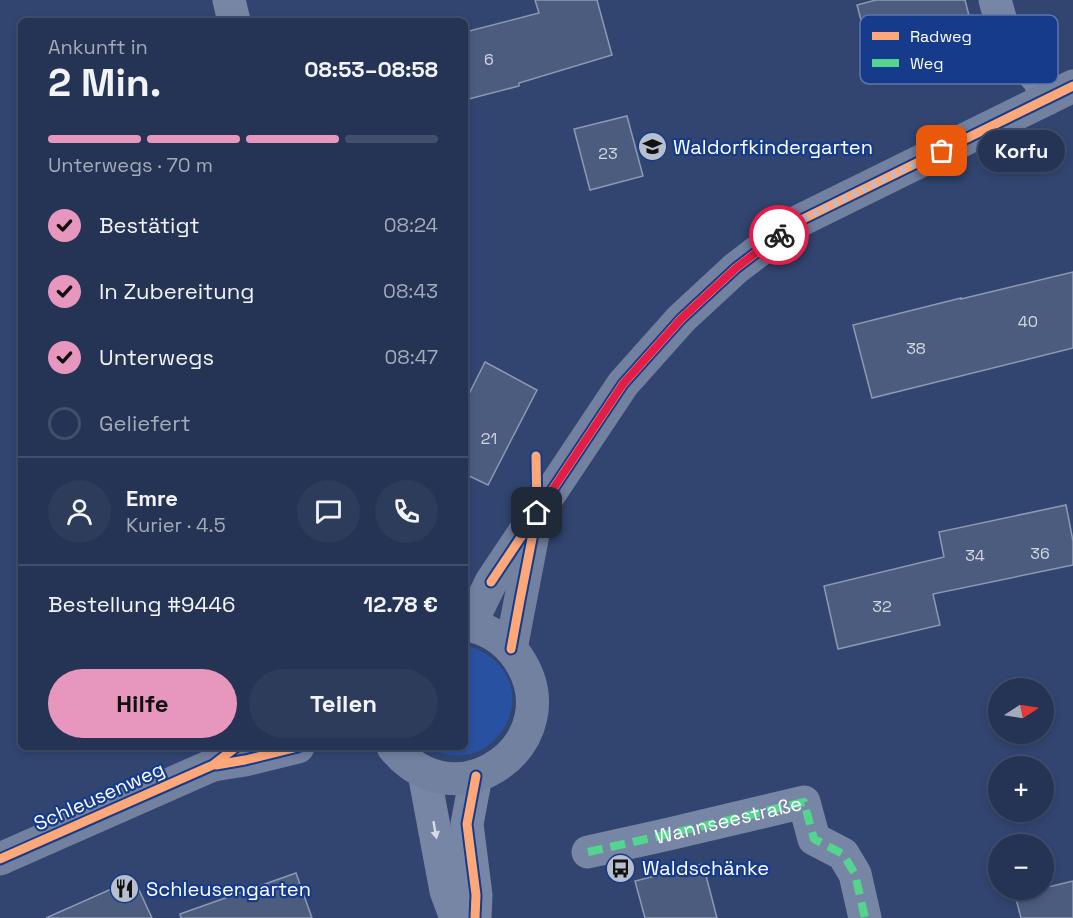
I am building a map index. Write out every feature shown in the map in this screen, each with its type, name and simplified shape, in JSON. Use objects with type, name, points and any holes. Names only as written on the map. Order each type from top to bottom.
[{"type":"street","points":[[229,0],[233,18]]},
{"type":"street","points":[[995,0],[999,15]]},
{"type":"street","points":[[1046,84],[1060,92]]},
{"type":"street","points":[[395,750],[403,760],[424,773],[450,779],[476,776],[496,767],[513,752],[525,733],[532,711],[528,678],[512,649],[493,633],[468,625],[491,582],[623,384],[681,319],[736,268],[795,223],[1060,92]]},
{"type":"street","points":[[512,649],[519,600],[537,513]]},
{"type":"street","name":"Schleusenweg","points":[[0,859],[224,756],[245,760],[286,750]]},
{"type":"street","points":[[424,773],[446,891],[456,918]]},
{"type":"street","points":[[475,918],[476,895],[467,824],[476,776]]},
{"type":"street","name":"Wannseestraße","points":[[588,852],[804,802],[813,839],[843,854],[855,874],[865,918]]},
{"type":"shaded area","points":[[468,647],[488,655],[508,678],[512,697],[510,716],[501,733],[487,746],[470,754],[450,755],[437,750],[468,750]]},
{"type":"building","points":[[535,0],[597,0],[612,55],[519,83],[519,86],[468,99],[468,31],[539,13]]},
{"type":"building","points":[[876,0],[965,0],[969,15],[860,16],[857,5]]},
{"type":"building","points":[[627,116],[643,176],[590,190],[574,129]]},
{"type":"building","points":[[1073,272],[1073,348],[872,398],[853,325]]},
{"type":"building","points":[[485,362],[537,390],[488,485],[468,475],[468,396]]},
{"type":"building","points":[[1066,505],[1073,541],[1073,565],[933,594],[940,625],[838,649],[824,586],[944,557],[939,532]]},
{"type":"building","points":[[703,864],[717,918],[645,918],[635,881]]},
{"type":"building","points":[[296,873],[312,918],[181,918],[180,914]]},
{"type":"building","name":"Schleusengarten","points":[[134,879],[152,918],[46,918]]},
{"type":"building","points":[[1073,881],[1073,918],[1021,918],[1016,900],[1054,900],[1054,886]]},
{"type":"marked path","points":[[588,852],[804,802],[814,839],[843,854],[855,874],[865,918]]},
{"type":"cycle path","points":[[491,582],[623,384],[681,319],[736,268],[795,223],[1073,86]]},
{"type":"cycle path","points":[[511,649],[537,513],[536,456]]},
{"type":"cycle path","points":[[0,859],[213,765],[232,750]]},
{"type":"cycle path","points":[[216,765],[286,750]]},
{"type":"cycle path","points":[[475,918],[476,895],[467,824],[476,776]]},
{"type":"way so far","points":[[779,235],[795,223],[942,151]]},
{"type":"place","name":"Waldorfkindergarten","points":[[652,147]]},
{"type":"place","name":"Korfu","points":[[942,151]]},
{"type":"place","name":"Waldschänke","points":[[621,868]]},
{"type":"place","name":"Schleusengarten","points":[[125,889]]},
{"type":"route","points":[[537,513],[623,384],[681,319],[736,268],[779,235]]}]
